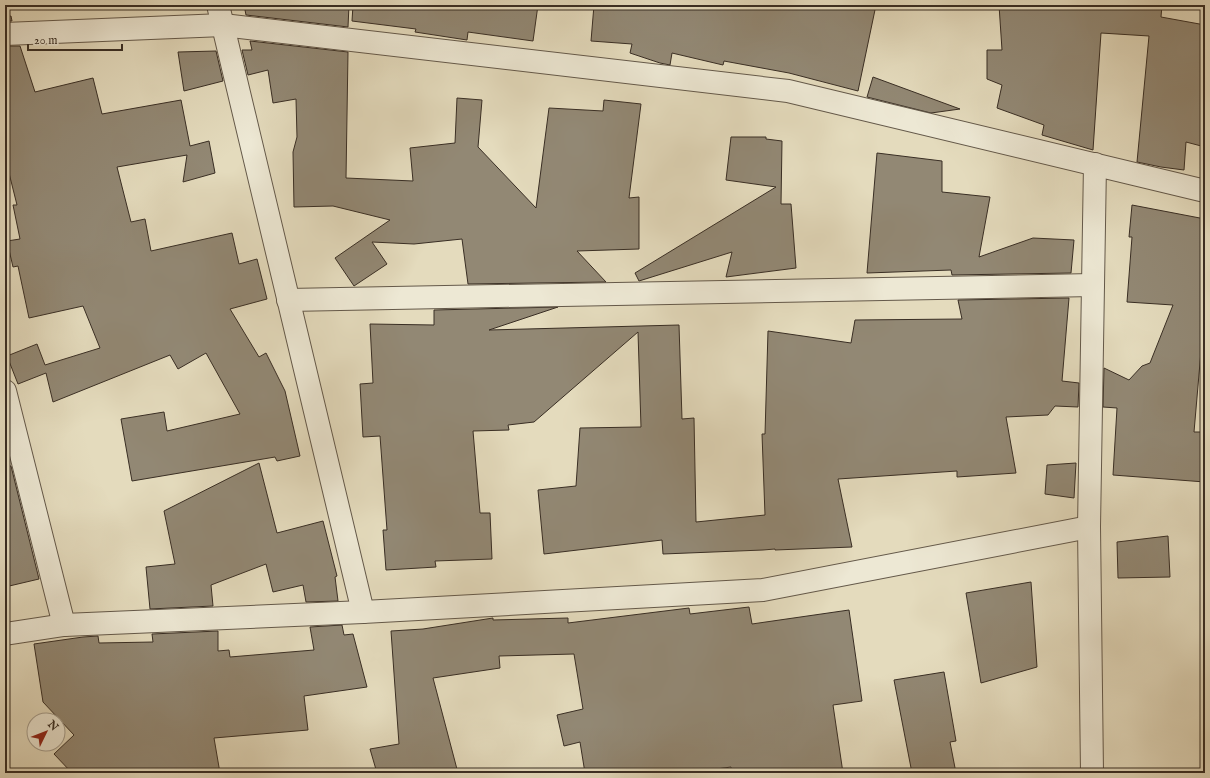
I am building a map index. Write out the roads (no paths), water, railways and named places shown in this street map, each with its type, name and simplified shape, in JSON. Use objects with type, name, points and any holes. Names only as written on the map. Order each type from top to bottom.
[{"type":"street","points":[[5,34],[220,15],[788,91],[1205,190]]},
{"type":"street","points":[[220,15],[363,612]]},
{"type":"street","points":[[1092,773],[1089,527],[1095,164]]},
{"type":"street","points":[[288,300],[1093,285]]},
{"type":"street","points":[[5,391],[64,625]]},
{"type":"street","points":[[5,634],[64,625],[363,612],[763,590],[1089,527]]}]
